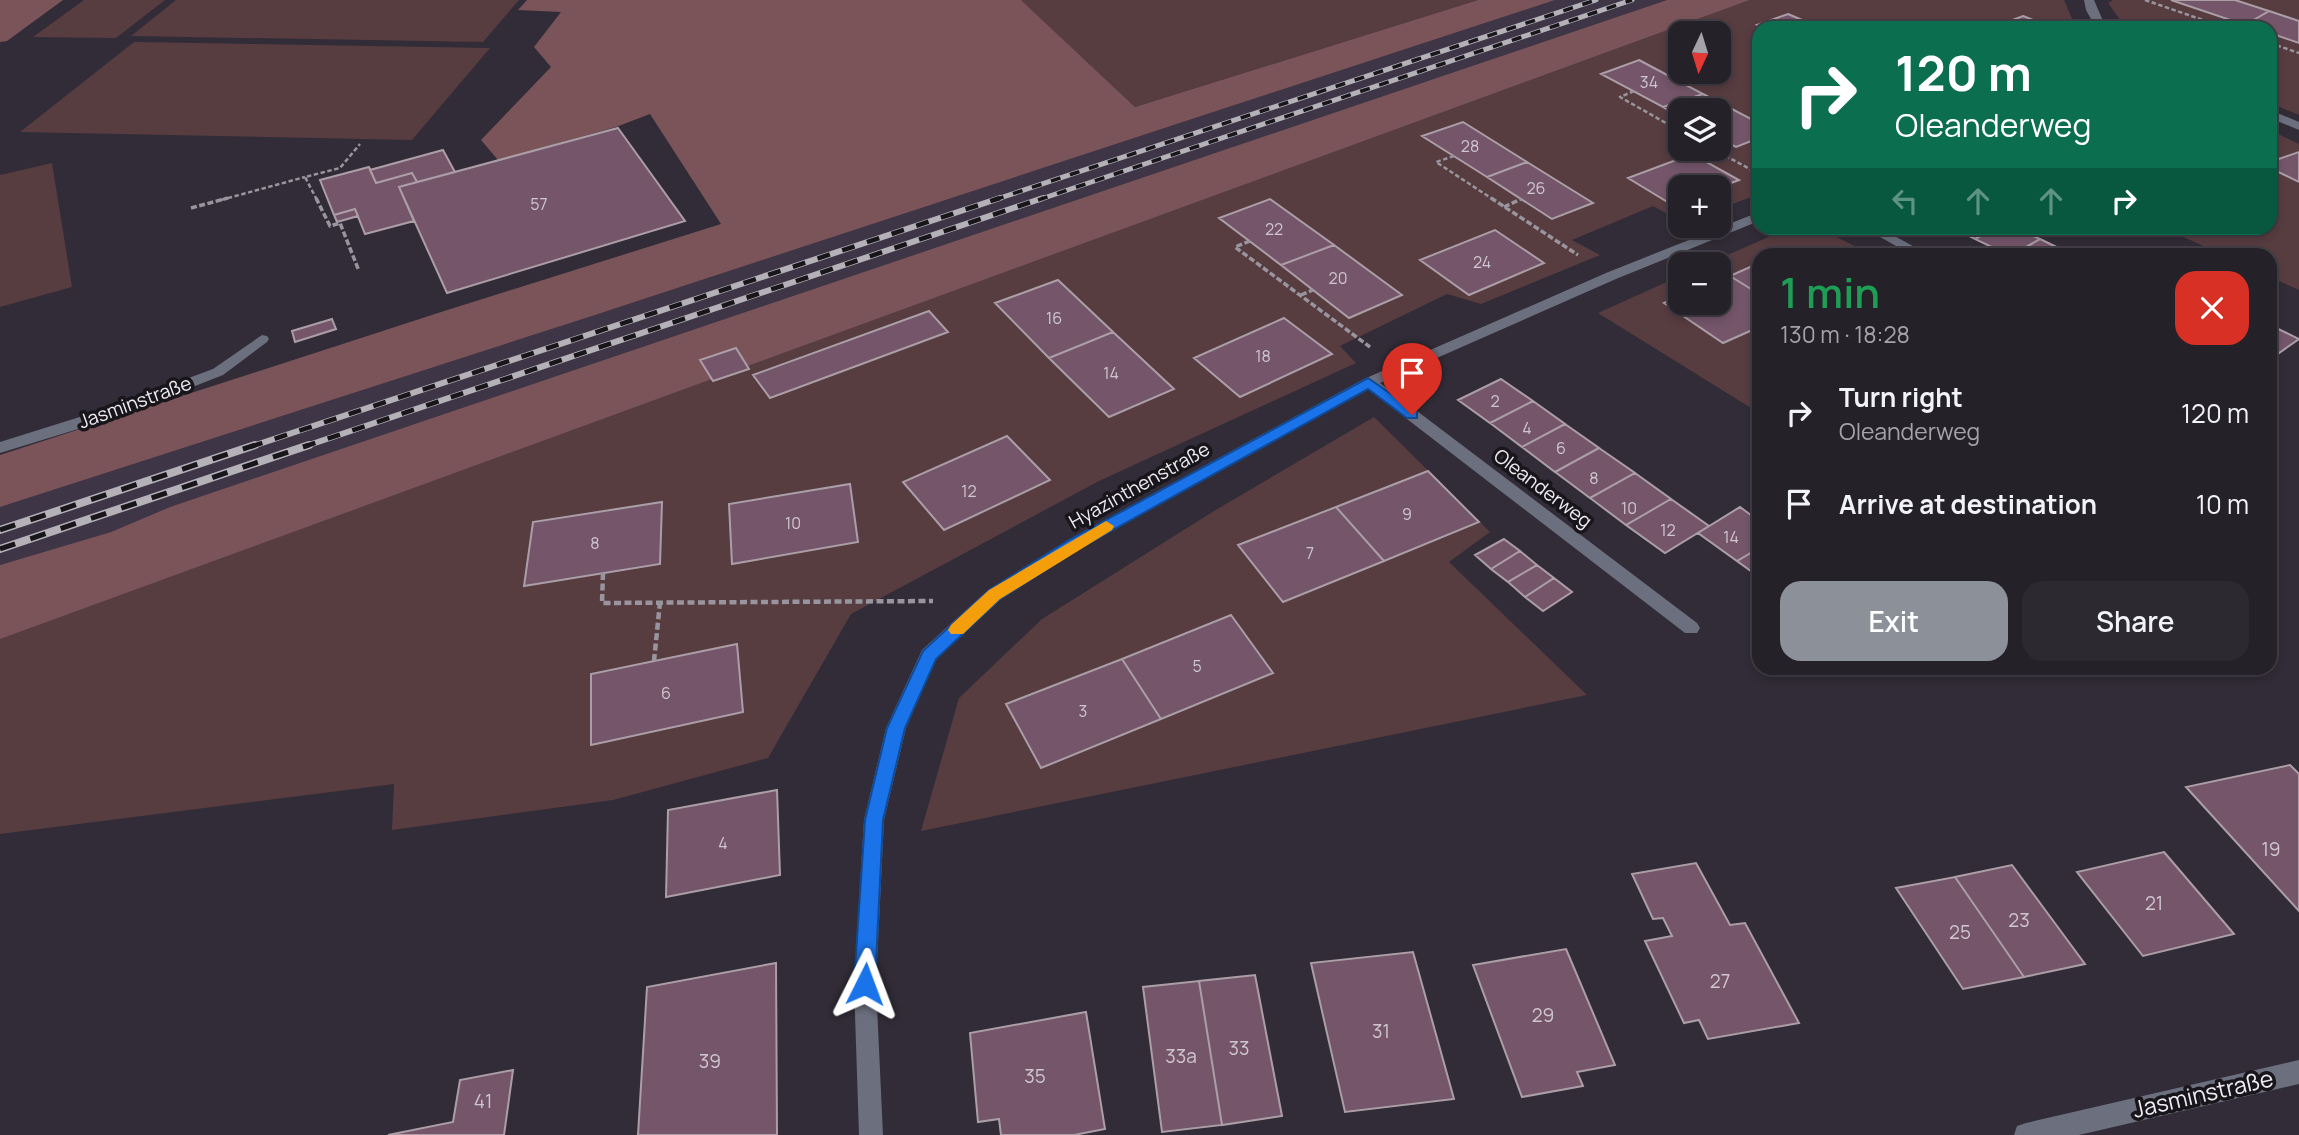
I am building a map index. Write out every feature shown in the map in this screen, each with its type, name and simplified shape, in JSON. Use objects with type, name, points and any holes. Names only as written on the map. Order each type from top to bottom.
[{"type":"street","points":[[2089,0],[2097,21]]},
{"type":"street","points":[[2277,117],[2299,126]]},
{"type":"street","name":"Hyazinthenstraße","points":[[870,1135],[865,984],[874,820],[896,728],[929,655],[988,601],[1074,544],[1368,383],[1611,276],[1752,219]]},
{"type":"street","points":[[1884,235],[1910,248]]},
{"type":"street","name":"Jasminstraße","points":[[0,448],[108,414],[218,372],[262,340]]},
{"type":"street","name":"Oleanderweg","points":[[1368,383],[1691,628]]},
{"type":"street","name":"Jasminstraße","points":[[2025,1135],[2299,1072]]},
{"type":"path","points":[[2145,0],[2205,21]]},
{"type":"path","points":[[2277,45],[2299,53]]},
{"type":"path","points":[[1634,91],[1620,97],[1668,124]]},
{"type":"path","points":[[191,208],[340,168],[360,144]]},
{"type":"path","points":[[1454,156],[1436,162],[1611,276]]},
{"type":"path","points":[[1731,159],[1752,170]]},
{"type":"path","points":[[305,177],[330,226],[340,223],[359,271]]},
{"type":"path","points":[[1504,207],[1521,199]]},
{"type":"path","points":[[1250,241],[1234,247],[1399,369]]},
{"type":"path","points":[[1300,296],[1313,290]]},
{"type":"path","points":[[603,573],[602,603],[988,601]]},
{"type":"path","points":[[653,661],[660,602]]},
{"type":"shaded area","points":[[0,0],[63,0],[7,41],[0,42]]},
{"type":"shaded area","points":[[84,0],[165,0],[116,38],[33,37]]},
{"type":"shaded area","points":[[176,0],[519,0],[483,42],[131,36]]},
{"type":"shaded area","points":[[527,0],[1021,0],[1135,107],[1478,0],[1555,0],[0,507],[0,455],[721,224],[650,114],[616,127],[498,160],[481,140],[551,67],[534,47],[561,12],[518,10]]},
{"type":"shaded area","points":[[1021,0],[1478,0],[1135,107]]},
{"type":"shaded area","points":[[1555,0],[1667,0],[170,507],[111,532],[0,565],[0,507]]},
{"type":"shaded area","points":[[1667,0],[1750,0],[1692,21],[1668,21],[1668,30],[0,639],[0,565],[111,532],[170,507]]},
{"type":"shaded area","points":[[1750,0],[2064,0],[2073,21],[1752,21],[1752,197],[1731,204],[1731,175],[1668,175],[1668,214],[1653,206],[1572,240],[1600,255],[1481,304],[1447,294],[1340,346],[1356,363],[1099,481],[851,614],[768,758],[613,800],[392,830],[394,784],[0,834],[0,638],[1668,30],[1668,84],[1731,84],[1731,21],[1692,21]]},
{"type":"shaded area","points":[[2113,0],[2299,0],[2299,115],[2277,106],[2277,21],[2121,21],[2108,3]]},
{"type":"shaded area","points":[[134,42],[490,48],[412,140],[20,132]]},
{"type":"shaded area","points":[[2277,133],[2299,144],[2299,290],[2277,280],[2277,248],[2208,248],[2179,235],[2277,235]]},
{"type":"shaded area","points":[[52,163],[72,287],[0,307],[0,175]]},
{"type":"shaded area","points":[[1773,235],[1833,235],[1858,248],[1752,248],[1752,409],[1598,313],[1668,281],[1668,315],[1731,315],[1731,253]]},
{"type":"shaded area","points":[[1374,417],[1490,532],[1449,562],[1587,695],[921,831],[959,698],[1042,619],[1214,511]]},
{"type":"building","points":[[2171,0],[2235,0],[2269,11],[2252,21],[2233,21]]},
{"type":"building","points":[[2269,11],[2299,21],[2299,43],[2277,35],[2277,21],[2252,21]]},
{"type":"building","points":[[1788,14],[1804,21],[1768,21]]},
{"type":"building","points":[[2023,16],[2036,21],[2010,21]]},
{"type":"building","points":[[1639,60],[1668,75],[1668,84],[1684,84],[1703,94],[1691,98],[1668,98],[1668,105],[1663,107],[1601,74]]},
{"type":"building","points":[[1703,94],[1711,98],[1691,98]]},
{"type":"building","points":[[1731,108],[1752,119],[1752,141],[1736,147],[1731,144]]},
{"type":"building","points":[[1463,122],[1527,162],[1487,177],[1422,136]]},
{"type":"building","points":[[618,128],[685,221],[447,293],[399,187]]},
{"type":"building","points":[[443,150],[455,172],[417,182],[412,173],[376,183],[370,170]]},
{"type":"building","points":[[2299,152],[2299,182],[2277,171],[2277,160]]},
{"type":"building","points":[[1673,161],[1705,161],[1730,175],[1668,175],[1668,202],[1628,178]]},
{"type":"building","points":[[1527,162],[1593,203],[1552,219],[1487,177]]},
{"type":"building","points":[[369,167],[376,183],[412,173],[417,182],[399,187],[414,221],[365,234],[355,209],[334,215],[320,180]]},
{"type":"building","points":[[1270,199],[1334,245],[1281,265],[1219,218]]},
{"type":"building","points":[[355,209],[358,216],[337,222],[334,215]]},
{"type":"building","points":[[1495,230],[1544,263],[1469,295],[1420,260]]},
{"type":"building","points":[[1967,235],[1983,235],[1975,239]]},
{"type":"building","points":[[1983,235],[2031,235],[2040,239],[2024,248],[1994,248],[1975,239]]},
{"type":"building","points":[[2040,239],[2059,248],[2025,248]]},
{"type":"building","points":[[1334,245],[1402,295],[1349,318],[1281,265]]},
{"type":"building","points":[[1752,266],[1752,290],[1731,277],[1731,276]]},
{"type":"building","points":[[1731,277],[1752,290],[1752,330],[1723,343],[1682,315],[1731,315]]},
{"type":"building","points":[[1058,280],[1113,332],[1049,358],[995,303]]},
{"type":"building","points":[[929,311],[948,332],[770,398],[753,375]]},
{"type":"building","points":[[1284,318],[1332,354],[1240,397],[1194,358]]},
{"type":"building","points":[[332,319],[336,329],[295,342],[292,331]]},
{"type":"building","points":[[2277,328],[2299,339],[2277,354]]},
{"type":"building","points":[[1113,332],[1174,389],[1109,417],[1049,358]]},
{"type":"building","points":[[736,348],[749,369],[713,381],[700,360]]},
{"type":"building","points":[[1501,379],[1533,401],[1490,423],[1458,400]]},
{"type":"building","points":[[1533,401],[1565,424],[1522,447],[1490,423]]},
{"type":"building","points":[[1565,424],[1599,448],[1555,472],[1522,447]]},
{"type":"building","points":[[1007,436],[1050,480],[944,530],[903,482]]},
{"type":"building","points":[[1599,448],[1635,473],[1590,498],[1555,472]]},
{"type":"building","points":[[1428,471],[1479,522],[1384,561],[1336,507]]},
{"type":"building","points":[[1635,473],[1671,499],[1626,525],[1590,498]]},
{"type":"building","points":[[850,484],[858,542],[732,564],[729,504]]},
{"type":"building","points":[[1671,499],[1709,526],[1665,553],[1626,525]]},
{"type":"building","points":[[662,502],[660,564],[524,586],[533,522]]},
{"type":"building","points":[[1336,507],[1384,561],[1283,602],[1238,545]]},
{"type":"building","points":[[1740,507],[1752,516],[1752,552],[1737,561],[1698,533]]},
{"type":"building","points":[[1504,539],[1520,551],[1491,569],[1475,555]]},
{"type":"building","points":[[1520,551],[1537,565],[1508,582],[1491,569]]},
{"type":"building","points":[[1752,552],[1752,572],[1737,561]]},
{"type":"building","points":[[1537,565],[1554,578],[1525,597],[1508,582]]},
{"type":"building","points":[[1554,578],[1572,592],[1543,611],[1525,597]]},
{"type":"building","points":[[1231,615],[1273,673],[1161,719],[1122,659]]},
{"type":"building","points":[[737,644],[743,712],[591,745],[591,674]]},
{"type":"building","points":[[1122,659],[1161,719],[1041,768],[1006,704]]},
{"type":"building","points":[[2290,765],[2299,774],[2299,911],[2186,787]]},
{"type":"building","points":[[777,790],[780,875],[666,897],[668,810]]},
{"type":"building","points":[[2164,852],[2234,934],[2143,956],[2077,872]]},
{"type":"building","points":[[1696,863],[1730,925],[1745,923],[1799,1023],[1708,1039],[1699,1020],[1684,1023],[1645,941],[1672,936],[1663,918],[1653,919],[1632,874]]},
{"type":"building","points":[[2012,865],[2085,964],[2024,977],[1955,877]]},
{"type":"building","points":[[1955,877],[2024,977],[1963,989],[1896,888]]},
{"type":"building","points":[[1566,949],[1615,1065],[1577,1072],[1583,1086],[1522,1097],[1473,965]]},
{"type":"building","points":[[1413,952],[1454,1099],[1345,1112],[1311,963]]},
{"type":"building","points":[[776,963],[777,1135],[638,1135],[647,987]]},
{"type":"building","points":[[1255,975],[1282,1116],[1222,1125],[1199,981]]},
{"type":"building","points":[[1199,981],[1222,1125],[1162,1132],[1143,987]]},
{"type":"building","points":[[1086,1012],[1105,1129],[1074,1135],[1001,1135],[999,1119],[978,1122],[970,1033]]},
{"type":"building","points":[[513,1070],[504,1135],[388,1135],[453,1122],[460,1080]]},
{"type":"railway","points":[[994,200],[1596,0]]},
{"type":"railway","points":[[1038,200],[1632,0]]},
{"type":"railway","points":[[250,447],[1000,198]]},
{"type":"railway","points":[[303,447],[1043,198]]},
{"type":"railway","points":[[0,530],[255,445]]},
{"type":"railway","points":[[0,549],[309,445]]},
{"type":"slow traffic","points":[[957,630],[994,594],[1106,526]]},
{"type":"route","points":[[865,984],[874,820],[896,728],[929,655],[994,594],[1074,544],[1368,383],[1412,415]]}]
